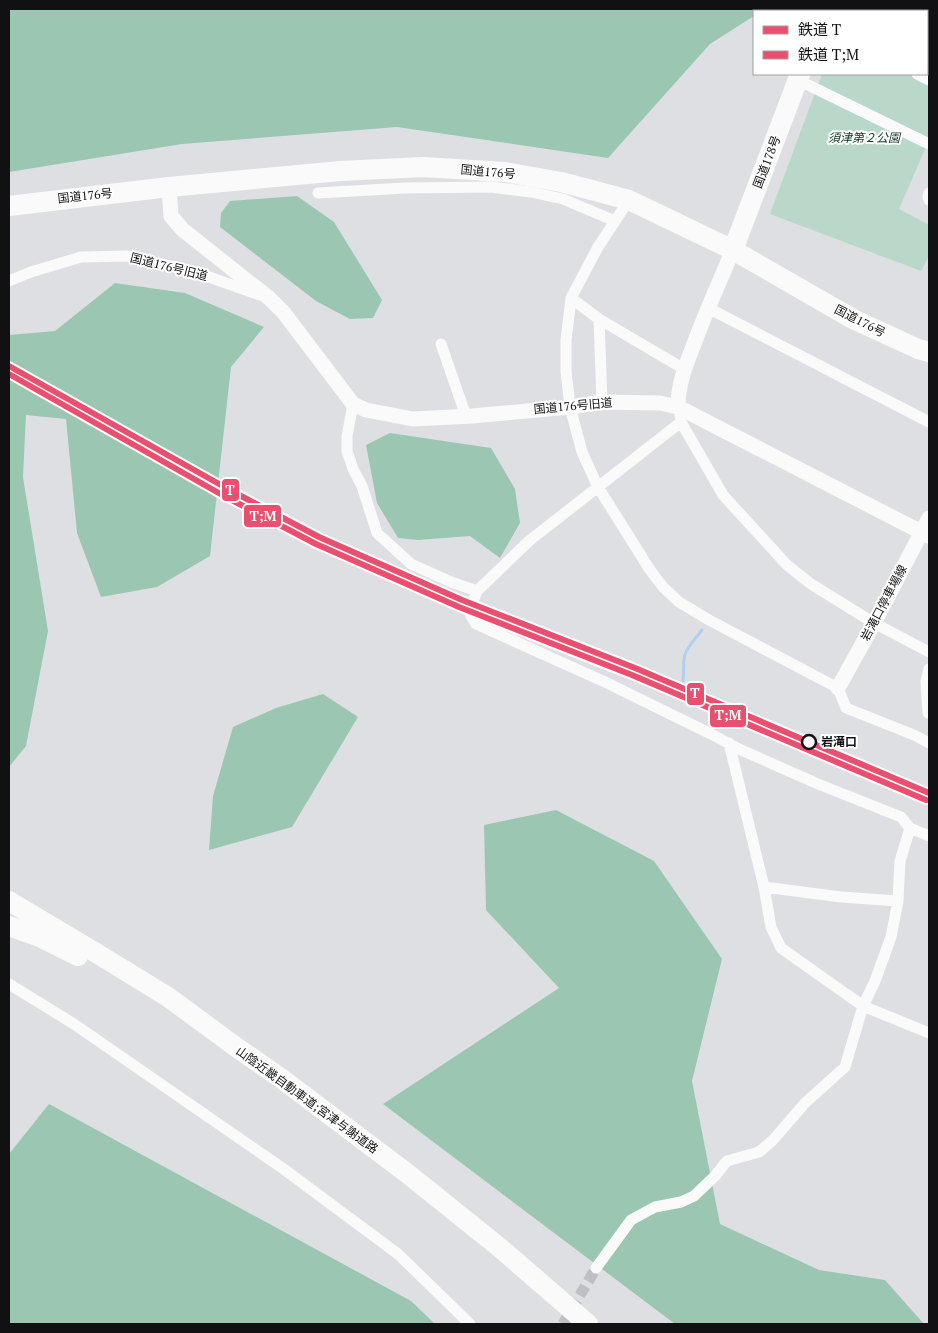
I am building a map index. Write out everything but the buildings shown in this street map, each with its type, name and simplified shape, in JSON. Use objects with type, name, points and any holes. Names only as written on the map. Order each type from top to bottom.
[{"type":"highway","name":"国道178号","points":[[734,250],[799,77]]},
{"type":"highway","name":"国道176号","points":[[9,206],[169,187],[340,171],[423,167],[505,172],[514,182],[561,182],[629,200],[734,250],[853,319],[918,349],[929,352]]},
{"type":"highway","name":"山陰近畿自動車道;宮津与謝道路","points":[[9,901],[168,997],[282,1079],[408,1174],[499,1247],[588,1324]]},
{"type":"highway","points":[[9,926],[40,937],[76,955],[177,1017],[236,1047]]},
{"type":"street","points":[[799,77],[929,144]]},
{"type":"street","points":[[318,193],[405,188],[491,187],[514,182],[531,192],[563,199],[615,221]]},
{"type":"street","name":"国道176号旧道","points":[[169,187],[171,216],[183,230],[269,298],[284,313],[353,404],[366,410],[413,418],[466,416],[570,407],[602,402],[660,403],[679,415],[926,534]]},
{"type":"street","points":[[929,193],[929,200]]},
{"type":"street","points":[[629,200],[598,248],[571,298],[566,340],[566,371],[570,407],[582,452],[598,487],[650,570],[663,587],[679,602],[709,620],[838,688],[846,708],[914,735],[929,744]]},
{"type":"street","points":[[734,250],[708,308],[684,369],[678,394],[679,415],[723,495],[787,565],[811,584],[874,623],[929,652]]},
{"type":"street","name":"国道176号旧道","points":[[9,281],[30,272],[81,257],[128,256],[192,270],[269,298]]},
{"type":"street","points":[[571,298],[599,319],[684,369]]},
{"type":"street","points":[[708,308],[929,422]]},
{"type":"street","points":[[599,319],[602,402]]},
{"type":"street","points":[[441,344],[466,416]]},
{"type":"street","points":[[353,404],[347,436],[347,451],[353,469],[362,486],[376,533],[411,564],[451,582],[477,591]]},
{"type":"street","points":[[679,415],[598,487],[529,541],[477,591],[472,604],[471,616],[476,624],[605,682],[738,749],[901,817],[910,828],[929,836]]},
{"type":"street","name":"岩滝口停車場線","points":[[838,688],[926,534],[929,518]]},
{"type":"street","points":[[928,713],[926,682],[929,669]]},
{"type":"street","points":[[729,743],[764,887],[771,927],[781,948],[863,1006],[929,1033]]},
{"type":"street","points":[[596,1268],[631,1220],[655,1207],[681,1202],[694,1196],[715,1176],[727,1160],[759,1152],[773,1140],[804,1103],[845,1067],[863,1006],[875,981],[891,937],[898,901],[900,861],[910,828]]},
{"type":"street","points":[[764,887],[841,897],[898,901]]},
{"type":"street","points":[[9,984],[74,1024],[285,1170],[398,1254],[470,1324]]},
{"type":"shaded area","points":[[878,9],[929,9],[929,34],[928,10]]},
{"type":"green space","points":[[9,9],[766,9],[753,10],[753,17],[710,44],[608,158],[397,127],[182,144],[9,172]]},
{"type":"green space","name":"須津第２公園","points":[[929,34],[929,140],[899,209],[929,225],[929,256],[921,271],[770,214],[822,75],[928,75]]},
{"type":"green space","points":[[297,196],[334,222],[382,300],[373,318],[350,319],[316,301],[220,227],[221,213],[230,201]]},
{"type":"green space","points":[[115,283],[185,293],[264,327],[231,367],[210,556],[157,587],[101,597],[77,533],[66,419],[26,415],[23,477],[48,631],[26,746],[9,767],[9,335],[55,331]]},
{"type":"green space","points":[[390,433],[491,448],[515,489],[520,523],[500,558],[470,536],[418,540],[398,538],[377,503],[366,445]]},
{"type":"green space","points":[[323,694],[358,717],[292,827],[209,850],[213,796],[233,727],[276,708]]},
{"type":"green space","points":[[556,810],[654,861],[722,959],[692,1081],[720,1224],[819,1270],[885,1280],[924,1324],[675,1324],[383,1104],[559,988],[486,910],[484,825]]},
{"type":"green space","points":[[49,1104],[411,1301],[435,1324],[9,1324],[9,1154]]},
{"type":"waterway","points":[[683,681],[686,652],[702,630]]},
{"type":"tunnel","points":[[563,1324],[596,1268]]},
{"type":"rail line","name":"T","points":[[9,366],[228,489],[319,537],[462,600],[635,668],[929,793]]},
{"type":"rail line","name":"T;M","points":[[9,374],[224,496],[316,544],[459,607],[632,675],[926,800]]},
{"type":"place","name":"岩滝口","points":[[809,742]]}]
